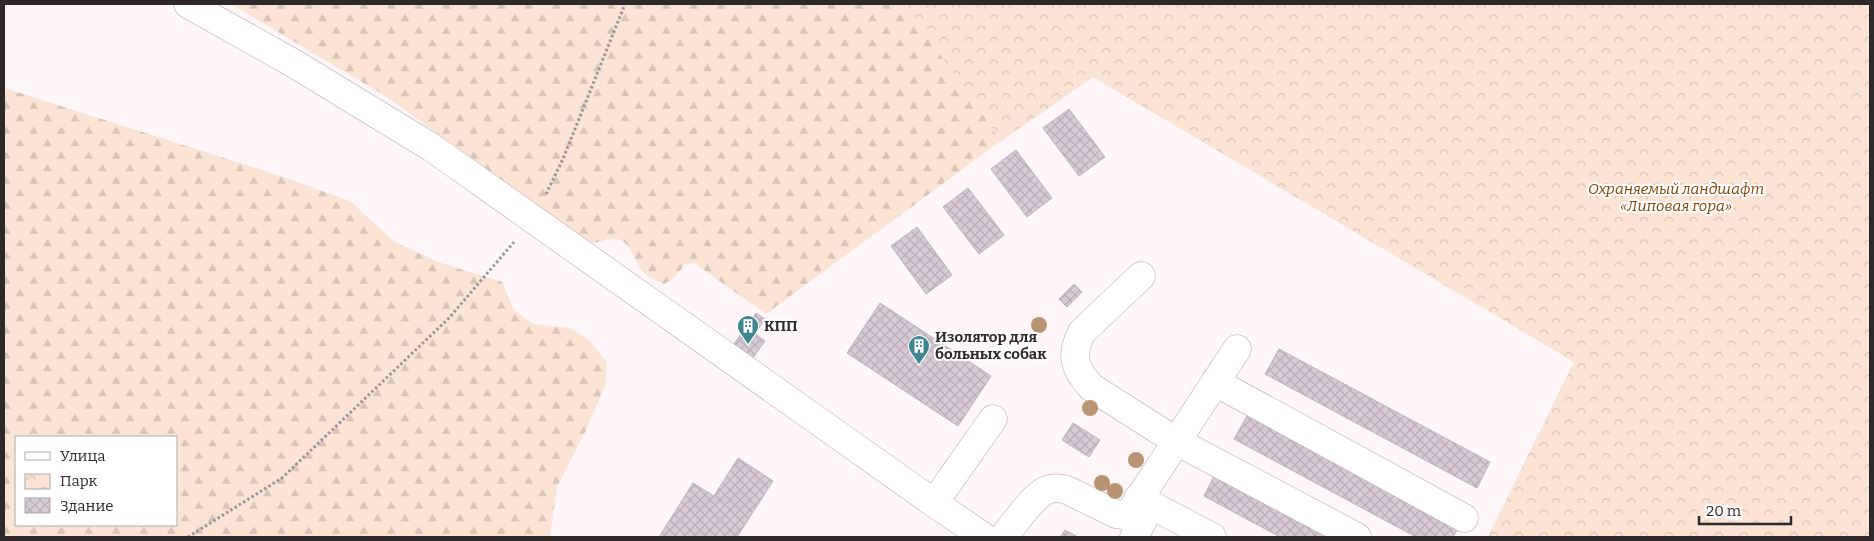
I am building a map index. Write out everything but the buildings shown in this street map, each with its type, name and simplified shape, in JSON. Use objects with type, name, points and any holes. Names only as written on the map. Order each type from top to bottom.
[{"type":"street","points":[[188,4],[294,63],[431,148],[984,537]]},
{"type":"street","points":[[1141,276],[1082,332],[1076,344],[1075,359],[1077,369],[1082,377],[1091,387],[1176,441],[1357,537]]},
{"type":"street","points":[[1134,537],[1145,502],[1176,441],[1237,349]]},
{"type":"street","points":[[1215,382],[1464,518]]},
{"type":"street","points":[[934,503],[994,419]]},
{"type":"street","points":[[1003,537],[1038,495],[1051,488],[1068,490],[1116,514],[1124,515],[1145,502]]},
{"type":"street","points":[[1145,502],[1212,537]]},
{"type":"path","points":[[188,537],[282,478],[449,318],[533,221],[563,159],[626,4]]},
{"type":"green space","name":"Охраняемый ландшафт «Липовая гора»","points":[[231,4],[1870,4],[1870,537],[1488,537],[1574,362],[1437,279],[1093,77],[1001,141],[766,314],[694,263],[685,264],[675,277],[664,284],[643,272],[628,245],[624,242],[612,239],[589,243],[387,97]]},
{"type":"green space","name":"Охраняемый ландшафт «Липовая гора»","points":[[904,4],[1870,4],[1870,537],[1488,537],[1574,362],[1093,77],[1001,141]]},
{"type":"green space","points":[[4,88],[281,176],[350,201],[395,242],[438,262],[502,282],[514,310],[533,324],[570,328],[590,341],[607,363],[605,386],[585,432],[557,487],[550,537],[4,537]]},
{"type":"place","name":"КПП","points":[[748,345]]},
{"type":"place","name":"Изолятор для больных собак","points":[[919,365]]}]
